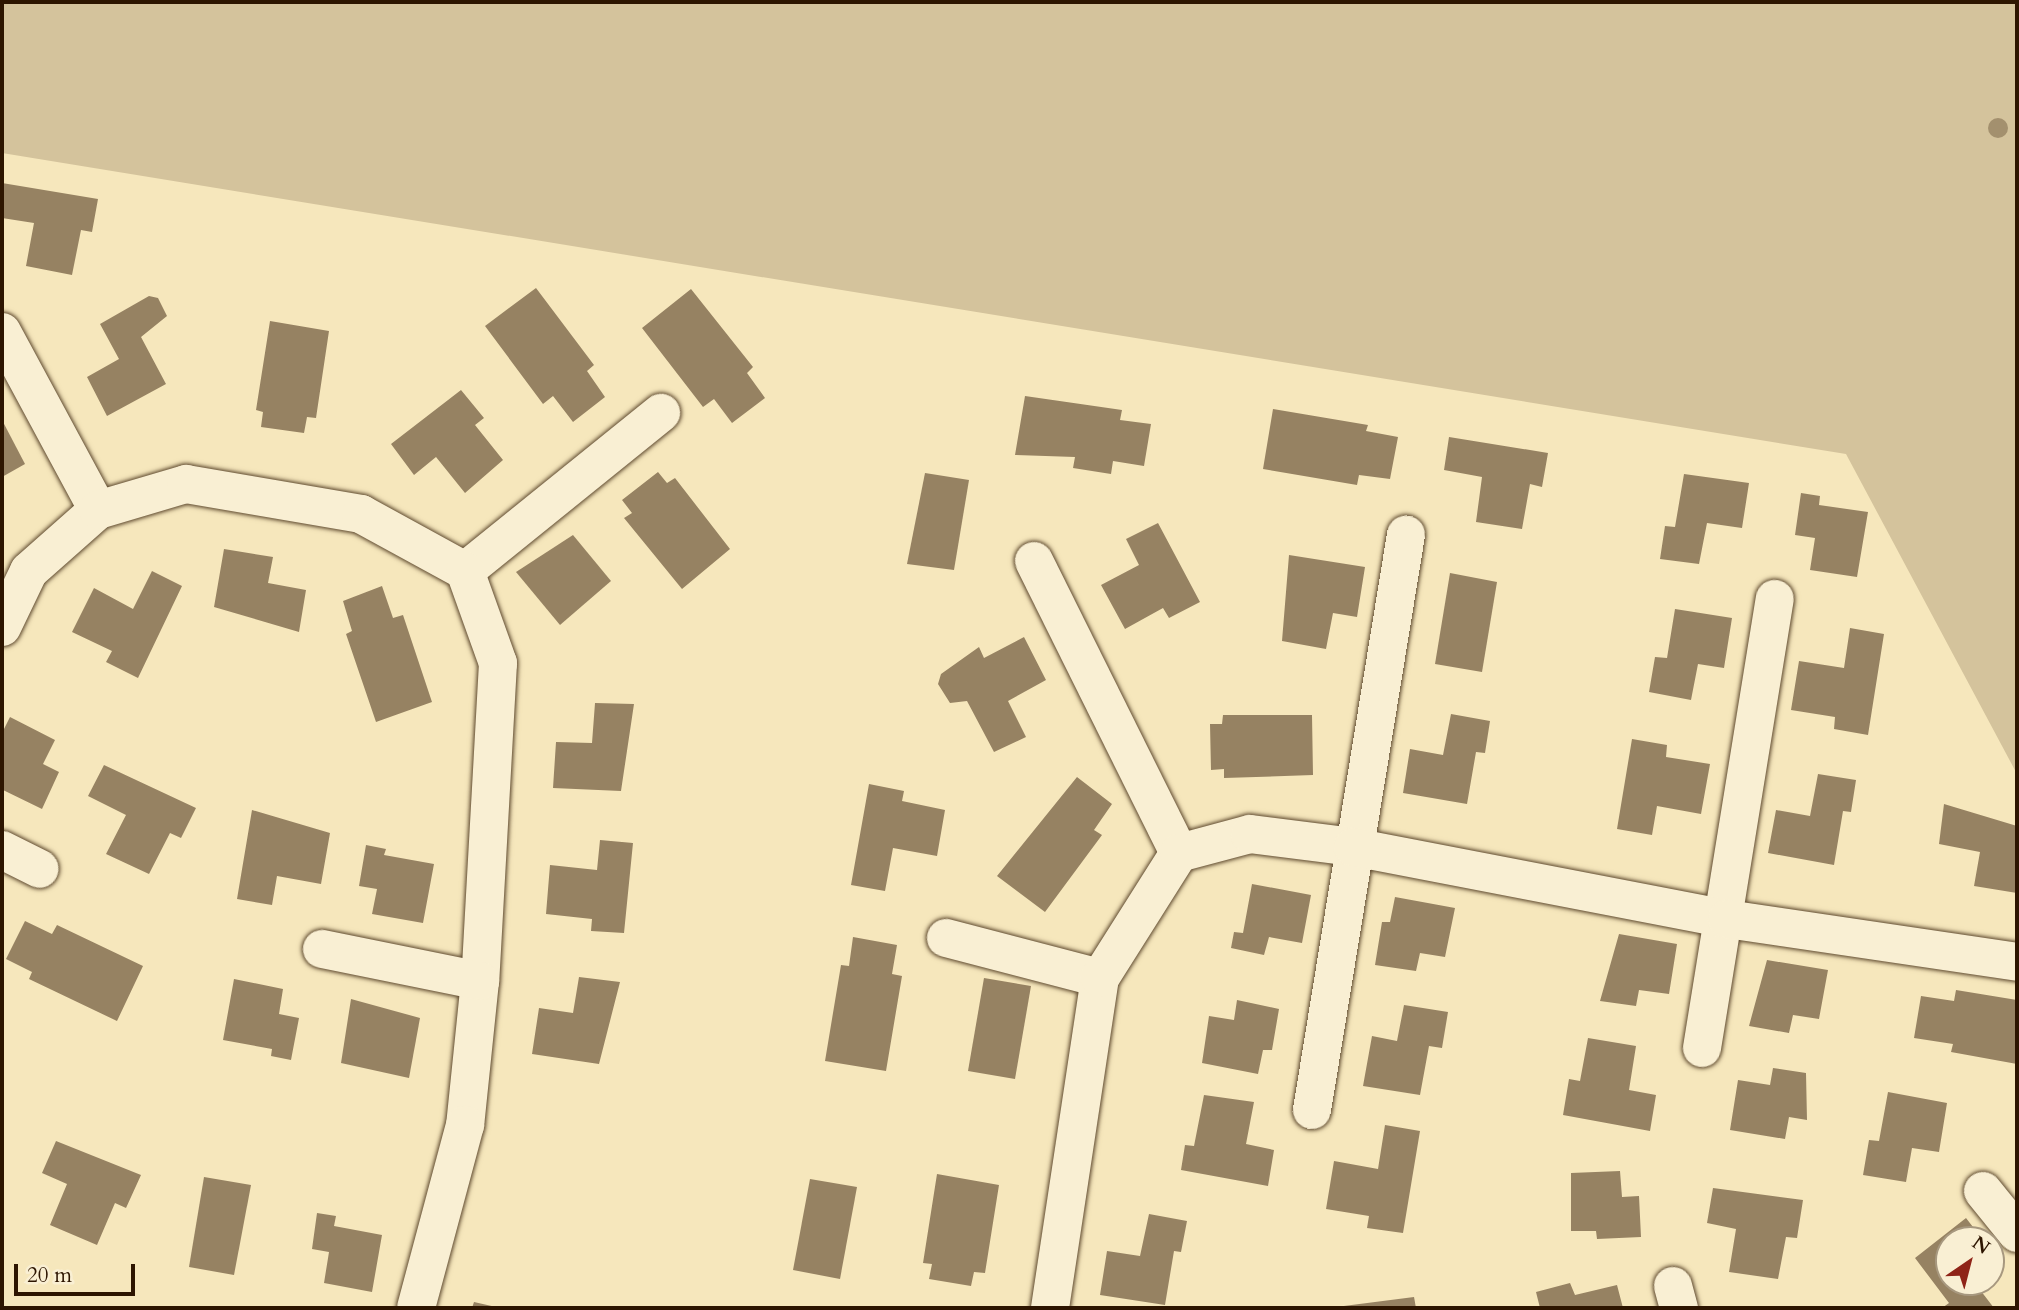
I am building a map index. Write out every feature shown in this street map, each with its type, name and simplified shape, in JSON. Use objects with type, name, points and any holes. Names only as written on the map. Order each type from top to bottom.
[{"type":"street","points":[[2,332],[98,510]]},
{"type":"street","points":[[465,571],[661,413]]},
{"type":"street","points":[[2,626],[29,571],[98,510],[186,484],[361,514],[465,571],[498,663],[480,981],[465,1125],[416,1308]]},
{"type":"street","points":[[1312,1110],[1406,535]]},
{"type":"street","points":[[1034,561],[1179,853]]},
{"type":"street","points":[[1702,1048],[1727,919],[1775,598]]},
{"type":"street","points":[[1050,1308],[1100,978],[1179,853],[1250,834],[1353,847],[1727,919],[2017,962]]},
{"type":"street","points":[[2,850],[40,869]]},
{"type":"street","points":[[946,937],[1100,978]]},
{"type":"street","points":[[322,949],[480,981]]},
{"type":"street","points":[[1983,1191],[2017,1233]]},
{"type":"shaded area","points":[[2,2],[2017,2],[2017,774],[1846,454],[2,153]]},
{"type":"building","points":[[2,183],[98,199],[92,232],[81,230],[72,275],[26,266],[34,223],[2,218]]},
{"type":"building","points":[[536,288],[594,365],[587,371],[605,397],[573,422],[553,396],[543,404],[485,326]]},
{"type":"building","points":[[691,289],[753,367],[747,373],[765,398],[732,423],[714,399],[703,407],[642,328]]},
{"type":"building","points":[[149,296],[158,298],[167,316],[141,337],[166,384],[107,416],[87,377],[119,359],[100,324]]},
{"type":"building","points":[[270,321],[329,331],[316,418],[307,417],[304,433],[261,427],[263,412],[256,410]]},
{"type":"building","points":[[461,390],[484,418],[475,425],[503,460],[465,493],[436,457],[414,475],[391,444]]},
{"type":"building","points":[[1025,396],[1122,410],[1120,420],[1151,424],[1144,466],[1113,461],[1111,474],[1073,468],[1075,457],[1015,455]]},
{"type":"building","points":[[1273,409],[1368,425],[1366,431],[1398,437],[1390,479],[1359,475],[1357,485],[1263,469]]},
{"type":"building","points":[[2,420],[25,464],[2,477]]},
{"type":"building","points":[[1449,437],[1548,453],[1542,487],[1530,484],[1522,529],[1476,522],[1482,477],[1444,470]]},
{"type":"building","points":[[658,472],[667,483],[675,478],[730,549],[682,589],[624,518],[632,513],[622,500]]},
{"type":"building","points":[[925,473],[969,480],[954,570],[907,564]]},
{"type":"building","points":[[1684,474],[1749,483],[1742,528],[1707,523],[1699,564],[1660,559],[1665,526],[1675,527]]},
{"type":"building","points":[[1801,493],[1820,496],[1819,505],[1868,512],[1857,577],[1810,570],[1815,538],[1795,535]]},
{"type":"building","points":[[1158,523],[1200,602],[1169,618],[1163,608],[1125,629],[1101,585],[1139,565],[1126,539]]},
{"type":"building","points":[[573,535],[611,581],[560,625],[516,572]]},
{"type":"building","points":[[224,549],[273,557],[268,583],[306,590],[299,632],[214,607]]},
{"type":"building","points":[[1289,555],[1365,567],[1357,617],[1333,613],[1326,649],[1282,641]]},
{"type":"building","points":[[152,571],[182,586],[138,678],[106,662],[112,651],[72,632],[94,588],[133,609]]},
{"type":"building","points":[[1450,573],[1497,582],[1482,672],[1435,664]]},
{"type":"building","points":[[382,586],[393,618],[403,615],[432,702],[376,722],[346,634],[352,631],[343,601]]},
{"type":"building","points":[[1675,609],[1732,618],[1724,668],[1698,664],[1691,700],[1649,692],[1655,657],[1667,658]]},
{"type":"building","points":[[1850,628],[1884,634],[1868,735],[1834,729],[1835,717],[1791,710],[1799,661],[1844,668]]},
{"type":"building","points":[[1024,637],[1046,680],[1008,701],[1026,737],[994,752],[967,701],[950,703],[938,684],[941,674],[979,647],[984,658]]},
{"type":"building","points":[[595,703],[634,704],[621,791],[553,788],[556,742],[592,743]]},
{"type":"building","points":[[1451,714],[1490,721],[1485,753],[1476,752],[1467,804],[1403,793],[1410,749],[1443,755]]},
{"type":"building","points":[[1223,715],[1312,715],[1313,775],[1224,778],[1224,769],[1211,770],[1210,724],[1222,724]]},
{"type":"building","points":[[10,717],[55,740],[43,764],[59,772],[42,809],[3,790],[2,733]]},
{"type":"building","points":[[1632,739],[1667,745],[1666,757],[1710,764],[1701,814],[1657,806],[1652,835],[1617,829]]},
{"type":"building","points":[[104,765],[196,808],[181,838],[170,833],[149,874],[106,854],[126,815],[88,796]]},
{"type":"building","points":[[1818,774],[1856,780],[1851,812],[1843,811],[1834,865],[1768,853],[1776,810],[1810,816]]},
{"type":"building","points":[[1077,777],[1112,804],[1094,830],[1102,835],[1045,912],[997,876]]},
{"type":"building","points":[[869,784],[904,791],[902,801],[945,810],[937,856],[893,848],[885,891],[851,885]]},
{"type":"building","points":[[1944,804],[2017,826],[2017,893],[1974,886],[1980,852],[1939,844]]},
{"type":"building","points":[[252,810],[330,833],[321,884],[277,876],[272,905],[237,899]]},
{"type":"building","points":[[600,840],[633,843],[624,933],[591,931],[592,919],[546,914],[550,865],[597,870]]},
{"type":"building","points":[[366,845],[386,849],[384,855],[434,864],[423,923],[372,914],[377,889],[359,886]]},
{"type":"building","points":[[1252,884],[1311,895],[1302,943],[1269,937],[1264,955],[1231,948],[1234,932],[1243,933]]},
{"type":"building","points":[[1395,897],[1455,908],[1445,957],[1420,953],[1416,971],[1375,965],[1382,922],[1390,922]]},
{"type":"building","points":[[25,921],[52,934],[57,925],[143,966],[117,1021],[29,979],[32,972],[6,959]]},
{"type":"building","points":[[1619,934],[1677,944],[1669,994],[1639,990],[1636,1006],[1600,1001]]},
{"type":"building","points":[[853,937],[897,945],[892,974],[902,976],[886,1071],[825,1061],[841,965],[849,966]]},
{"type":"building","points":[[1767,960],[1828,970],[1819,1019],[1793,1015],[1789,1033],[1749,1026]]},
{"type":"building","points":[[579,977],[620,982],[599,1064],[532,1054],[539,1008],[573,1013]]},
{"type":"building","points":[[984,978],[1031,986],[1015,1079],[968,1071]]},
{"type":"building","points":[[234,979],[283,989],[279,1014],[299,1018],[291,1060],[271,1056],[272,1049],[223,1040]]},
{"type":"building","points":[[1956,990],[2017,1000],[2017,1064],[1951,1052],[1953,1044],[1914,1038],[1921,996],[1954,1001]]},
{"type":"building","points":[[351,999],[420,1018],[409,1078],[341,1063]]},
{"type":"building","points":[[1237,1000],[1279,1009],[1272,1050],[1263,1050],[1258,1074],[1202,1063],[1209,1016],[1234,1020]]},
{"type":"building","points":[[1404,1005],[1448,1012],[1442,1048],[1429,1046],[1420,1095],[1363,1086],[1372,1036],[1397,1041]]},
{"type":"building","points":[[1588,1038],[1636,1046],[1629,1090],[1656,1095],[1650,1131],[1563,1115],[1569,1079],[1580,1081]]},
{"type":"building","points":[[1773,1068],[1806,1073],[1807,1120],[1789,1117],[1785,1139],[1730,1130],[1738,1080],[1770,1085]]},
{"type":"building","points":[[1888,1092],[1947,1103],[1939,1152],[1912,1148],[1906,1182],[1863,1175],[1869,1140],[1879,1141]]},
{"type":"building","points":[[1204,1095],[1254,1102],[1246,1144],[1274,1150],[1268,1186],[1181,1170],[1185,1145],[1194,1146]]},
{"type":"building","points":[[1385,1125],[1420,1131],[1403,1233],[1367,1228],[1369,1216],[1326,1209],[1334,1161],[1378,1169]]},
{"type":"building","points":[[56,1141],[141,1175],[126,1208],[115,1203],[97,1245],[50,1225],[67,1184],[42,1173]]},
{"type":"building","points":[[1620,1171],[1622,1197],[1639,1196],[1641,1237],[1597,1239],[1596,1231],[1571,1231],[1571,1173]]},
{"type":"building","points":[[937,1174],[999,1185],[985,1273],[974,1272],[971,1286],[929,1279],[932,1264],[923,1263]]},
{"type":"building","points":[[204,1177],[251,1185],[234,1275],[189,1267]]},
{"type":"building","points":[[810,1179],[857,1187],[840,1279],[793,1270]]},
{"type":"building","points":[[1713,1188],[1803,1200],[1797,1238],[1786,1237],[1778,1279],[1729,1272],[1736,1229],[1707,1223]]},
{"type":"building","points":[[317,1213],[336,1216],[334,1226],[382,1235],[372,1292],[324,1283],[329,1252],[312,1249]]},
{"type":"building","points":[[1149,1214],[1187,1221],[1181,1252],[1174,1251],[1165,1305],[1100,1295],[1107,1251],[1140,1256]]},
{"type":"building","points":[[1966,1218],[1972,1226],[1956,1226]]},
{"type":"building","points":[[1935,1242],[1935,1284],[1915,1258]]},
{"type":"building","points":[[1570,1283],[1575,1295],[1617,1285],[1623,1308],[1540,1308],[1536,1292]]},
{"type":"building","points":[[1944,1296],[1985,1296],[1994,1308],[1942,1308],[1949,1303]]},
{"type":"building","points":[[1414,1297],[1416,1308],[1336,1308],[1336,1307]]},
{"type":"building","points":[[474,1302],[496,1307],[496,1308],[472,1308]]}]
